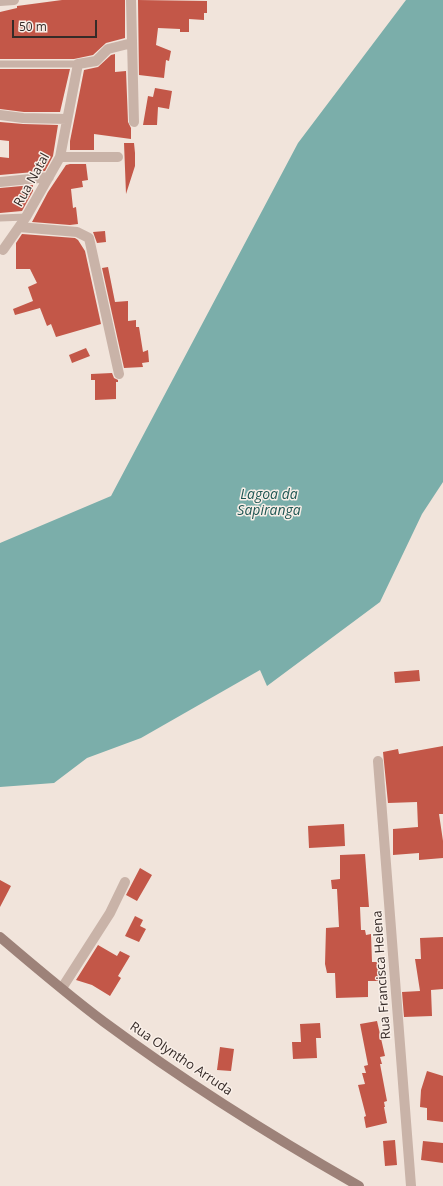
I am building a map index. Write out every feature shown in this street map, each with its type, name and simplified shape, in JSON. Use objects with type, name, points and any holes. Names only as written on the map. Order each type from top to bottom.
[{"type":"street","points":[[0,1],[14,0]]},
{"type":"street","points":[[132,0],[134,122]]},
{"type":"street","points":[[78,64],[96,61],[108,49],[132,43]]},
{"type":"street","name":"Rua Natal","points":[[1,252],[26,217],[60,158],[78,64]]},
{"type":"street","points":[[0,115],[23,118],[67,119]]},
{"type":"street","points":[[60,158],[118,158]]},
{"type":"street","points":[[0,182],[49,178]]},
{"type":"street","points":[[19,227],[77,232],[89,238],[119,374]]},
{"type":"street","name":"Rua Francisca Helena","points":[[378,761],[411,1186]]},
{"type":"street","points":[[62,988],[110,913],[125,882]]},
{"type":"street","name":"Rua Olyntho Arruda","points":[[0,937],[103,1021],[207,1094],[284,1143],[359,1186]]},
{"type":"lane","points":[[0,64],[78,64]]},
{"type":"lane","points":[[0,218],[26,217]]},
{"type":"water","name":"Lagoa da Sapiranga","points":[[406,0],[443,0],[443,482],[422,514],[380,602],[267,686],[260,670],[141,738],[87,758],[54,783],[0,787],[0,543],[111,496],[298,143]]},
{"type":"building","points":[[62,0],[125,0],[125,38],[106,43],[93,55],[74,59],[0,59],[0,12],[17,8],[17,6]]},
{"type":"building","points":[[138,0],[207,1],[207,13],[204,13],[204,20],[189,19],[189,32],[180,32],[180,29],[158,28],[156,45],[171,51],[169,61],[166,60],[164,78],[139,75]]},
{"type":"building","points":[[115,54],[115,72],[126,71],[128,122],[131,128],[131,139],[94,134],[94,150],[70,150],[70,141],[84,70],[98,67],[111,55]]},
{"type":"building","points":[[0,69],[70,69],[60,112],[24,112],[0,109]]},
{"type":"building","points":[[155,88],[172,91],[169,109],[158,107],[157,125],[143,125],[148,96],[153,97]]},
{"type":"building","points":[[0,122],[58,125],[53,156],[45,171],[0,175],[0,157],[9,158],[9,141],[0,140]]},
{"type":"building","points":[[124,143],[134,143],[135,153],[135,166],[126,194]]},
{"type":"building","points":[[86,164],[88,180],[82,181],[83,187],[71,189],[73,208],[76,207],[78,224],[70,225],[32,222],[48,192],[66,165]]},
{"type":"building","points":[[33,185],[33,191],[22,211],[0,213],[0,188]]},
{"type":"building","points":[[105,231],[106,242],[97,243],[93,232]]},
{"type":"building","points":[[22,234],[75,238],[78,240],[85,251],[101,324],[56,337],[51,324],[47,326],[40,308],[15,315],[13,309],[33,301],[28,287],[37,283],[30,269],[16,269],[16,243]]},
{"type":"building","points":[[108,267],[115,302],[128,301],[128,321],[136,320],[136,327],[139,327],[143,352],[148,350],[149,362],[142,363],[143,367],[124,368],[102,268]]},
{"type":"building","points":[[86,348],[90,356],[72,363],[69,355]]},
{"type":"building","points":[[112,373],[114,378],[118,380],[118,382],[116,382],[116,399],[95,400],[95,380],[91,380],[91,374]]},
{"type":"building","points":[[419,670],[420,681],[395,683],[394,672]]},
{"type":"building","points":[[443,746],[443,814],[439,814],[443,841],[443,858],[419,860],[419,853],[393,855],[393,829],[418,827],[417,802],[388,803],[383,752],[398,749],[399,754]]},
{"type":"building","points":[[344,824],[345,846],[309,848],[308,826]]},
{"type":"building","points":[[365,854],[369,907],[360,907],[361,930],[365,930],[366,935],[371,934],[372,962],[379,962],[379,981],[368,981],[368,997],[336,998],[335,973],[327,973],[325,964],[326,928],[339,927],[337,889],[332,889],[331,880],[340,879],[340,855]]},
{"type":"building","points":[[140,868],[152,875],[137,901],[126,895]]},
{"type":"building","points":[[0,880],[11,886],[0,907]]},
{"type":"building","points":[[135,916],[143,920],[140,926],[146,929],[139,942],[125,936]]},
{"type":"building","points":[[443,937],[443,989],[431,990],[432,1016],[404,1017],[402,992],[420,991],[415,959],[421,959],[420,938]]},
{"type":"building","points":[[98,945],[117,956],[120,951],[130,956],[118,976],[121,978],[110,996],[92,985],[76,980]]},
{"type":"building","points":[[377,1021],[385,1056],[380,1057],[382,1064],[380,1064],[387,1101],[384,1102],[384,1107],[387,1123],[366,1128],[364,1117],[366,1116],[358,1085],[365,1084],[362,1073],[366,1073],[364,1066],[368,1065],[360,1024]]},
{"type":"building","points":[[320,1023],[321,1038],[316,1038],[317,1058],[293,1059],[292,1042],[301,1042],[300,1024]]},
{"type":"building","points":[[220,1047],[234,1049],[231,1071],[217,1070]]},
{"type":"building","points":[[427,1071],[443,1076],[443,1122],[427,1120],[427,1108],[420,1107],[421,1090]]},
{"type":"building","points":[[395,1140],[397,1165],[385,1166],[383,1141]]},
{"type":"building","points":[[423,1141],[443,1143],[443,1163],[421,1160]]}]
